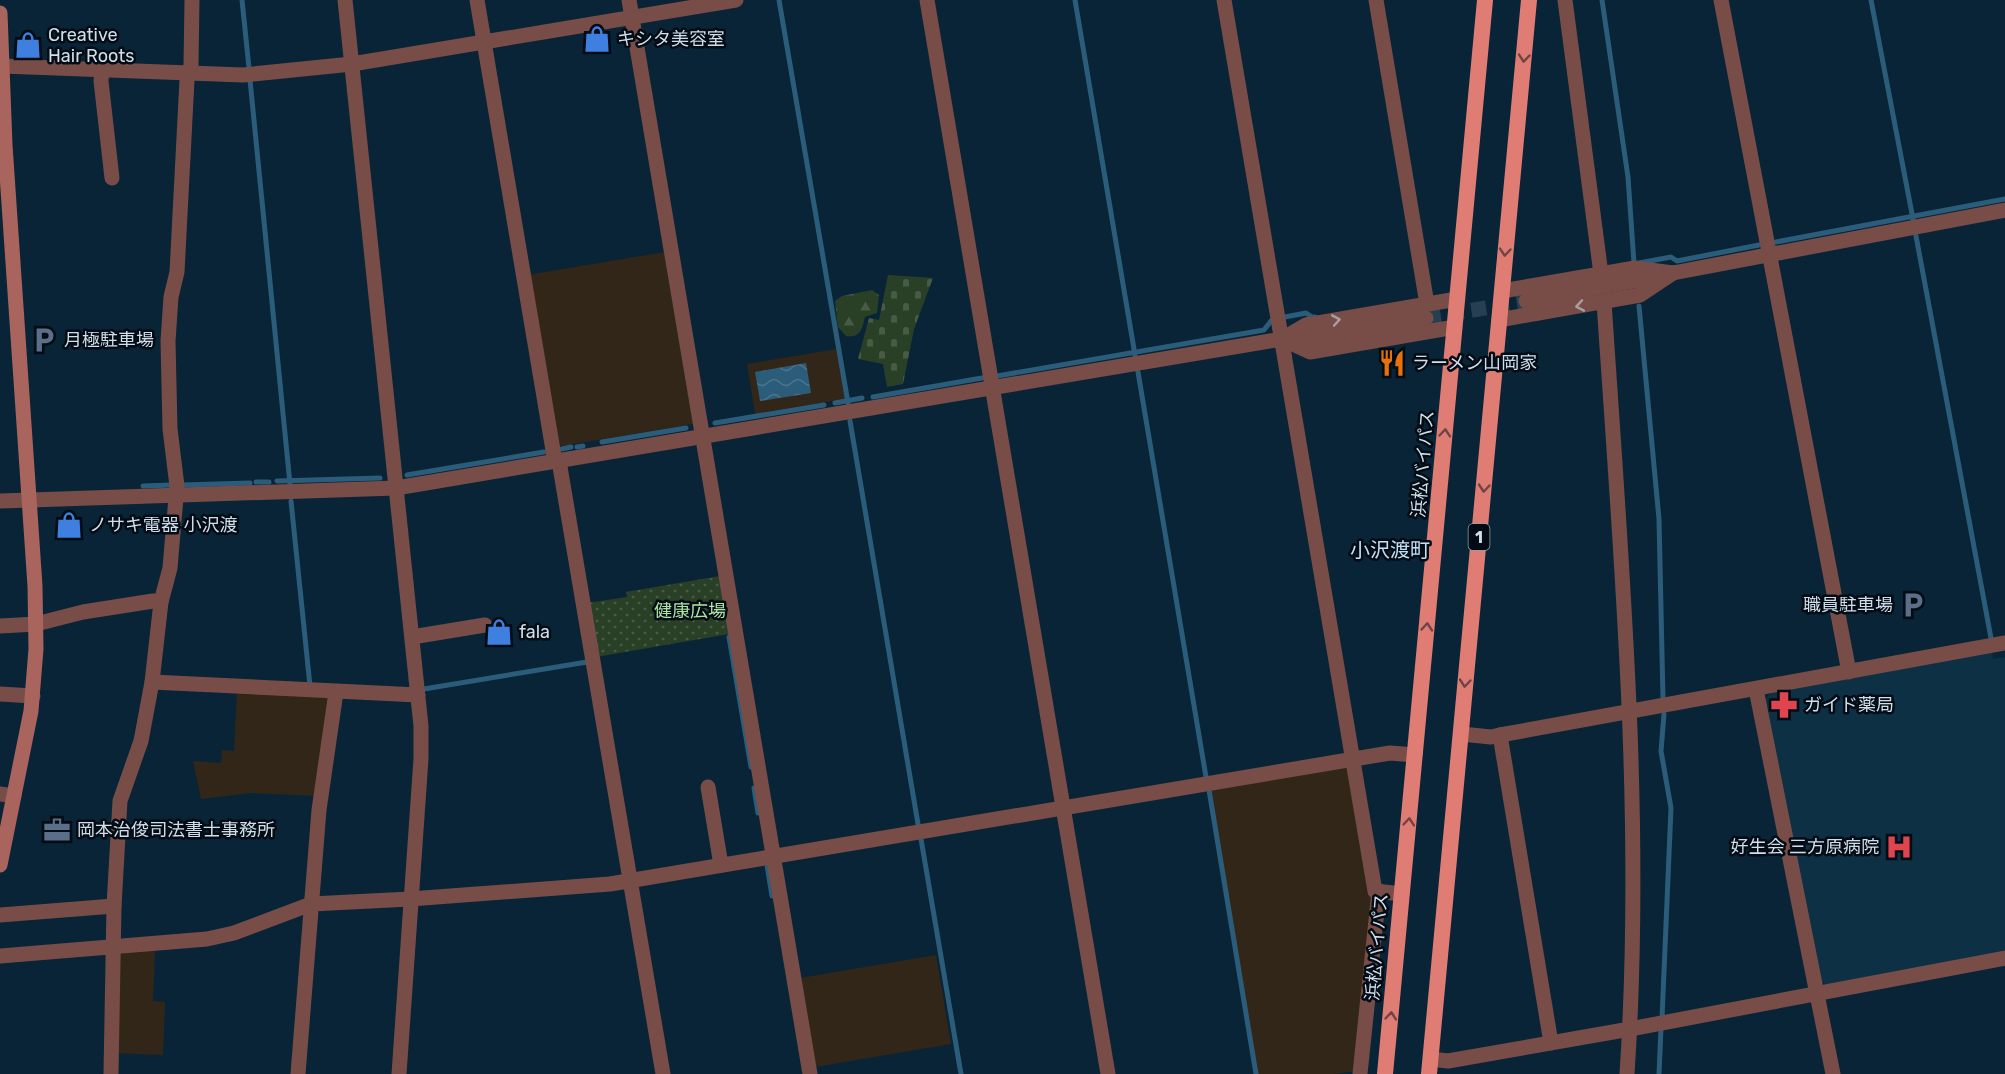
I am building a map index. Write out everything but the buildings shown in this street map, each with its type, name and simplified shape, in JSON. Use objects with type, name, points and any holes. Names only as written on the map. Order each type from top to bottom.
[{"type":"highway","name":"浜松バイパス","points":[[1385,1074],[1485,0]]},
{"type":"highway","name":"1","points":[[1430,1066],[1529,0]]},
{"type":"main road","points":[[0,13],[5,145],[36,624],[33,696],[26,742],[7,795],[0,865]]},
{"type":"street","points":[[111,1074],[114,906],[120,801],[141,741],[152,682],[161,602],[170,568],[177,486],[170,429],[168,341],[171,297],[177,272],[181,168],[191,65],[192,0]]},
{"type":"street","points":[[345,0],[418,695],[421,759],[399,1074]]},
{"type":"street","points":[[477,0],[663,1074]]},
{"type":"street","points":[[629,0],[810,1074]]},
{"type":"street","points":[[2,71],[102,69],[243,75],[352,64],[736,0]]},
{"type":"street","points":[[927,0],[1108,1074]]},
{"type":"street","points":[[1224,0],[1375,891],[1402,894]]},
{"type":"street","points":[[1376,0],[1426,311]]},
{"type":"street","points":[[1565,0],[1601,274]]},
{"type":"street","points":[[1721,0],[1849,672]]},
{"type":"street","points":[[102,69],[101,81],[112,178]]},
{"type":"street","points":[[1526,301],[1638,282],[1673,273],[2005,210]]},
{"type":"street","points":[[1502,291],[1635,268],[1673,273]]},
{"type":"street","points":[[1499,320],[1640,295],[1673,273]]},
{"type":"street","points":[[0,501],[396,489],[1282,339],[1308,338],[1426,311],[1457,299]]},
{"type":"street","points":[[1604,302],[1630,713],[1634,901],[1627,1074]]},
{"type":"street","points":[[1282,339],[1310,352],[1455,327]]},
{"type":"street","points":[[0,626],[36,624],[97,609],[153,601],[161,602]]},
{"type":"street","points":[[412,637],[485,625]]},
{"type":"street","points":[[1461,734],[1491,737],[2005,643]]},
{"type":"street","points":[[152,682],[418,695]]},
{"type":"street","points":[[1756,689],[1833,1074]]},
{"type":"street","points":[[298,1074],[319,810],[336,692]]},
{"type":"street","points":[[0,694],[33,696]]},
{"type":"street","points":[[1500,735],[1551,1043]]},
{"type":"street","points":[[0,956],[220,937],[311,904],[610,884],[1390,753],[1415,755]]},
{"type":"street","points":[[708,787],[722,865]]},
{"type":"street","points":[[1360,1074],[1379,891]]},
{"type":"street","points":[[0,915],[114,906]]},
{"type":"street","points":[[1430,1066],[2005,958]]},
{"type":"shaded area","points":[[664,252],[693,424],[556,447],[527,275]]},
{"type":"shaded area","points":[[837,349],[845,399],[755,414],[747,364]]},
{"type":"shaded area","name":"好生会 三方原病院","points":[[1992,652],[1993,659],[2005,657],[2005,953],[1828,986],[1821,981],[1765,701],[1770,693]]},
{"type":"shaded area","points":[[237,690],[332,696],[317,796],[251,793],[201,799],[193,761],[221,763],[222,750],[234,751]]},
{"type":"shaded area","points":[[1349,766],[1372,901],[1356,1071],[1335,1074],[1258,1074],[1210,789]]},
{"type":"shaded area","points":[[155,950],[153,1001],[165,1002],[163,1055],[116,1053],[118,953]]},
{"type":"shaded area","points":[[936,955],[951,1044],[815,1067],[800,978]]},
{"type":"green space","points":[[888,275],[933,278],[914,329],[903,384],[887,387],[883,364],[858,359],[869,318],[879,320]]},
{"type":"green space","points":[[872,290],[879,295],[877,313],[865,317],[858,334],[846,336],[838,327],[835,301],[842,296]]},
{"type":"green space","name":"健康広場","points":[[720,576],[729,634],[596,657],[587,603],[627,597],[626,592]]},
{"type":"water","points":[[806,363],[811,393],[760,401],[755,372]]},
{"type":"waterway","points":[[242,0],[249,68]]},
{"type":"waterway","points":[[779,0],[848,403]]},
{"type":"waterway","points":[[1075,0],[1135,355]]},
{"type":"waterway","points":[[1602,0],[1628,177],[1634,263]]},
{"type":"waterway","points":[[1871,0],[1913,219]]},
{"type":"waterway","points":[[250,80],[290,484]]},
{"type":"waterway","points":[[1776,242],[2005,199]]},
{"type":"waterway","points":[[1916,236],[1991,638]]},
{"type":"waterway","points":[[1639,263],[1671,257],[1677,261],[1759,245]]},
{"type":"waterway","points":[[1639,306],[1659,519],[1663,699]]},
{"type":"waterway","points":[[1285,317],[1306,313],[1315,317]]},
{"type":"waterway","points":[[997,376],[1264,330],[1271,321]]},
{"type":"waterway","points":[[1138,372],[1206,777]]},
{"type":"waterway","points":[[873,397],[982,378]]},
{"type":"waterway","points":[[835,403],[862,398]]},
{"type":"waterway","points":[[715,423],[824,405]]},
{"type":"waterway","points":[[850,421],[918,824]]},
{"type":"waterway","points":[[602,442],[686,428]]},
{"type":"waterway","points":[[577,447],[583,446]]},
{"type":"waterway","points":[[562,449],[571,447]]},
{"type":"waterway","points":[[407,475],[544,452]]},
{"type":"waterway","points":[[277,481],[380,478]]},
{"type":"waterway","points":[[256,482],[269,482]]},
{"type":"waterway","points":[[182,485],[250,483]]},
{"type":"waterway","points":[[143,486],[172,485]]},
{"type":"waterway","points":[[291,501],[311,686]]},
{"type":"waterway","points":[[729,637],[751,767]]},
{"type":"waterway","points":[[424,689],[587,662]]},
{"type":"waterway","points":[[1662,1018],[1671,808],[1661,751],[1664,714]]},
{"type":"waterway","points":[[754,788],[758,813]]},
{"type":"waterway","points":[[1209,790],[1256,1074]]},
{"type":"waterway","points":[[921,839],[961,1074]]},
{"type":"waterway","points":[[767,865],[772,896]]},
{"type":"waterway","points":[[1659,1074],[1661,1028]]},
{"type":"tunnel","points":[[1426,318],[1526,301]]},
{"type":"place","name":"キシタ美容室","points":[[597,39]]},
{"type":"place","name":"Creative Hair Roots","points":[[28,45]]},
{"type":"place","name":"月極駐車場","points":[[44,340]]},
{"type":"place","name":"ラーメン山岡家","points":[[1392,363]]},
{"type":"place","name":"ノサキ電器 小沢渡","points":[[69,525]]},
{"type":"place","name":"職員駐車場","points":[[1913,605]]},
{"type":"place","name":"fala","points":[[499,632]]},
{"type":"place","name":"ガイド薬局","points":[[1784,705]]},
{"type":"place","name":"岡本治俊司法書士事務所","points":[[57,830]]},
{"type":"place","name":"好生会 三方原病院","points":[[1899,847]]},
{"type":"district","name":"小沢渡町","points":[[1390,550]]}]
